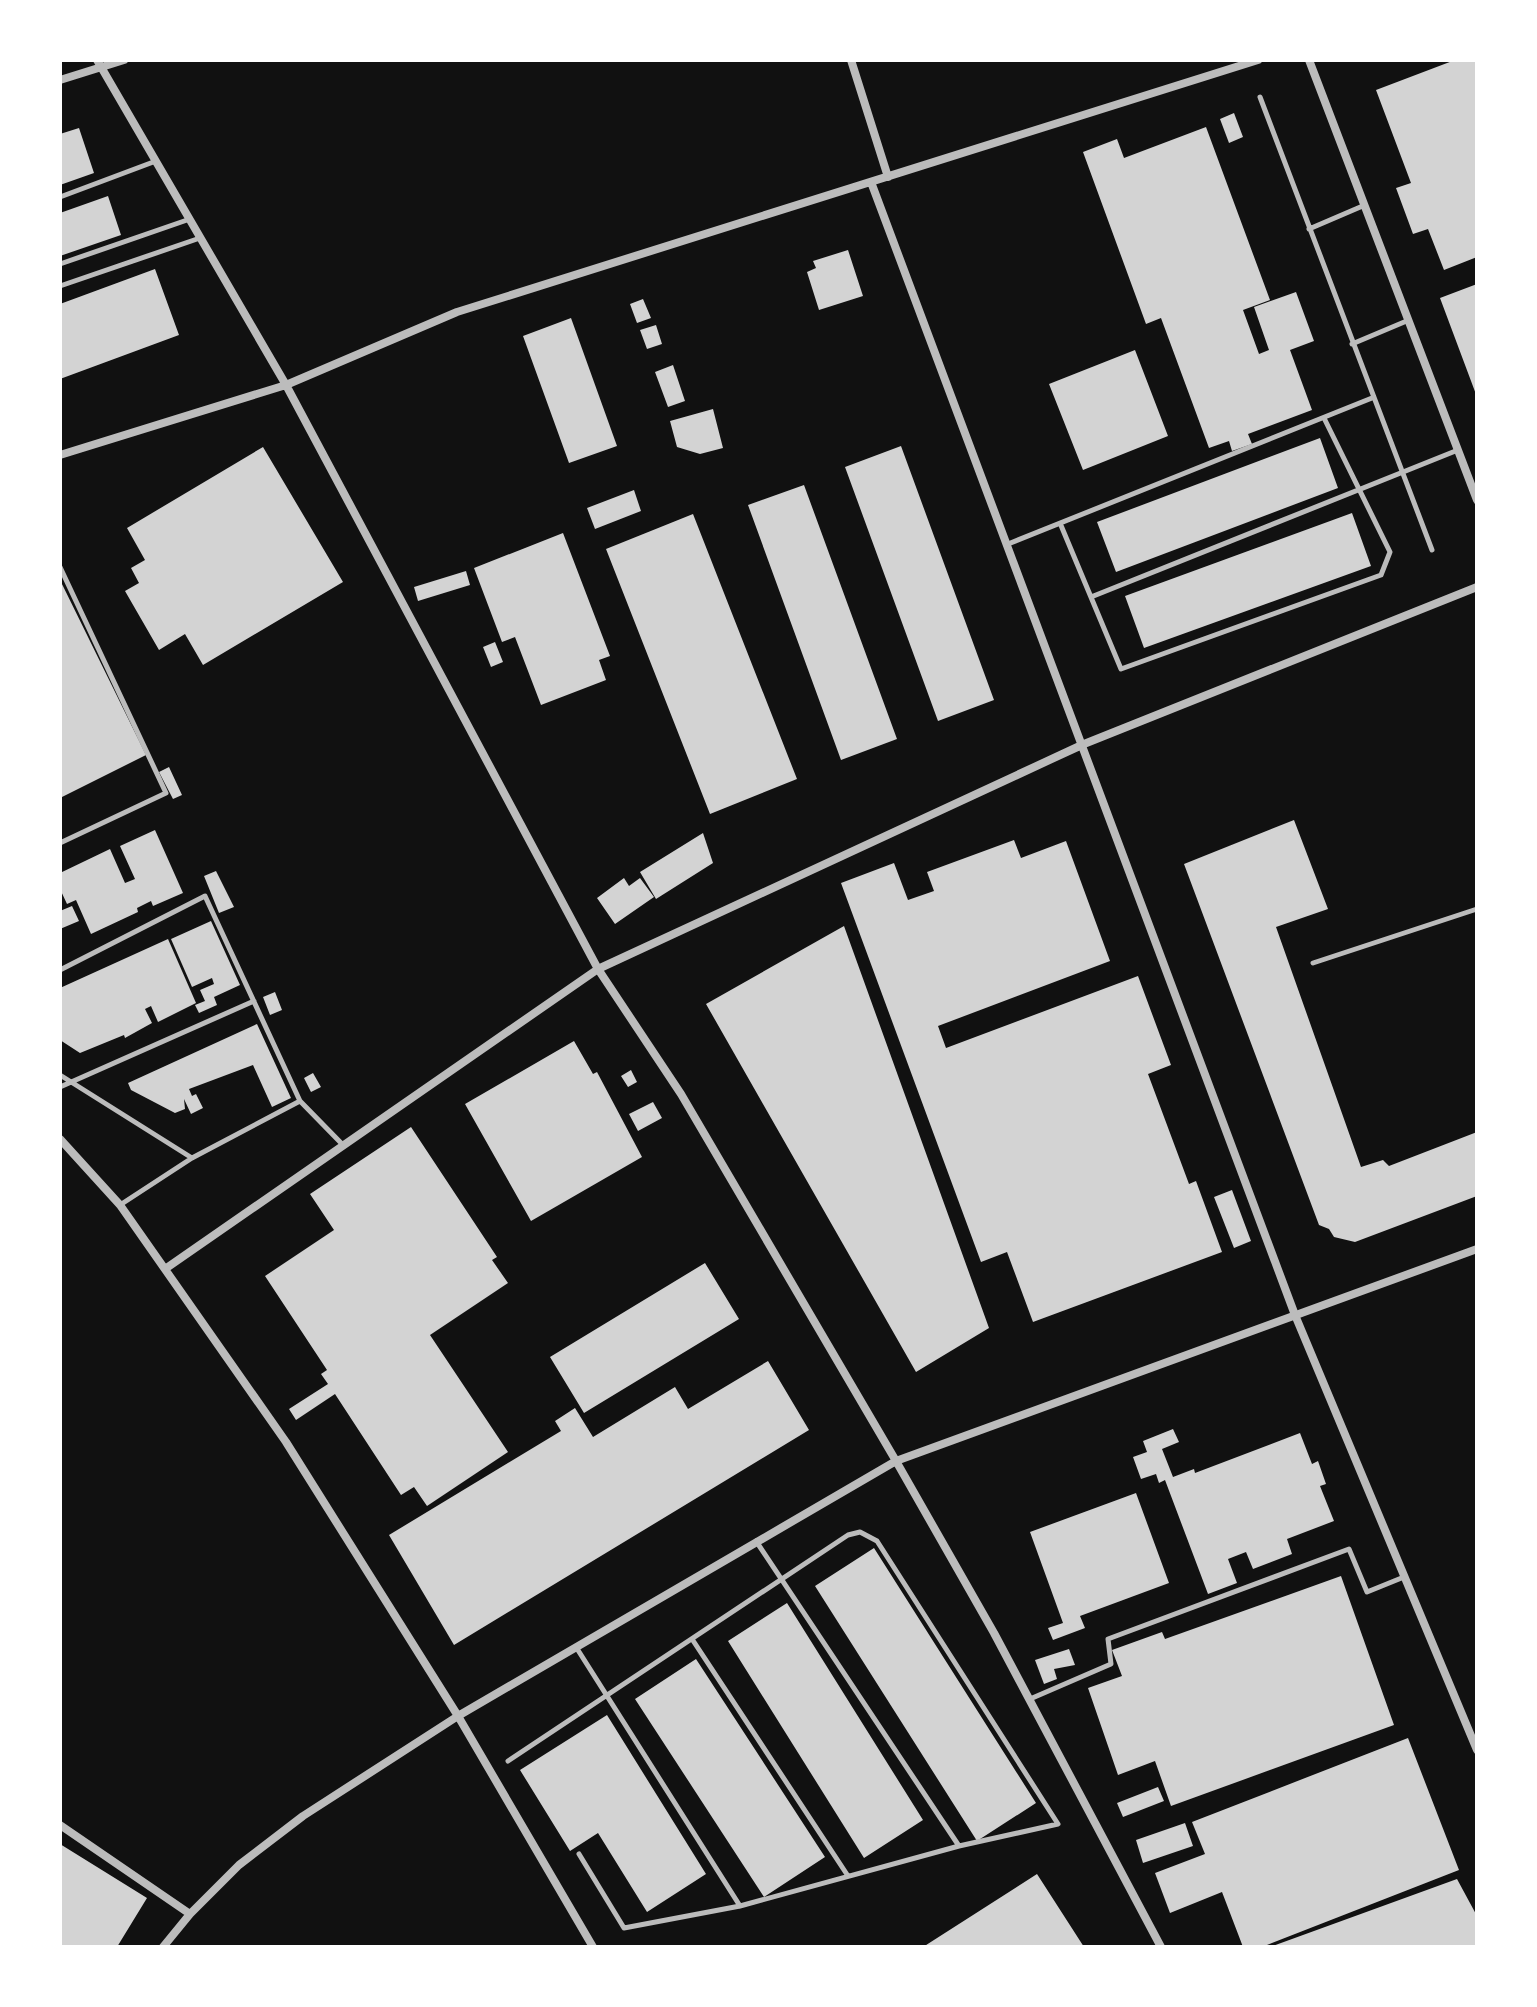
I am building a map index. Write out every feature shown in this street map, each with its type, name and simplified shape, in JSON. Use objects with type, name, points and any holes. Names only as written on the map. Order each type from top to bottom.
[{"type":"street","points":[[60,80],[99,63],[124,60]]},
{"type":"street","points":[[851,60],[888,177]]},
{"type":"street","points":[[60,455],[286,385],[457,312],[1258,60]]},
{"type":"street","points":[[1309,60],[1477,500]]},
{"type":"street","points":[[99,63],[286,385],[598,969],[681,1094],[896,1461],[1030,1699],[1161,1947]]},
{"type":"street","points":[[871,182],[1084,744],[1295,1315],[1474,1733],[1477,1750]]},
{"type":"street","points":[[165,1269],[598,969],[1084,744],[1477,587]]},
{"type":"street","points":[[60,1139],[120,1205],[286,1442],[458,1716],[593,1947]]},
{"type":"street","points":[[163,1947],[190,1914],[239,1865],[303,1816],[458,1716],[896,1461],[1477,1249]]},
{"type":"street","points":[[60,1825],[190,1914]]},
{"type":"lane","points":[[1260,97],[1432,550]]},
{"type":"lane","points":[[60,197],[156,161]]},
{"type":"lane","points":[[1309,229],[1365,205]]},
{"type":"lane","points":[[60,264],[190,219]]},
{"type":"lane","points":[[60,286],[200,238]]},
{"type":"lane","points":[[1352,344],[1409,320]]},
{"type":"lane","points":[[1008,544],[1372,398]]},
{"type":"lane","points":[[1060,523],[1121,669],[1381,575],[1390,552],[1324,418]]},
{"type":"lane","points":[[1091,597],[1459,450]]},
{"type":"lane","points":[[60,567],[166,793],[60,843]]},
{"type":"lane","points":[[60,970],[205,896],[300,1101],[343,1145]]},
{"type":"lane","points":[[1313,963],[1477,909]]},
{"type":"lane","points":[[60,1087],[254,1001]]},
{"type":"lane","points":[[60,1075],[192,1158]]},
{"type":"lane","points":[[120,1205],[192,1158],[300,1101]]},
{"type":"lane","points":[[508,1761],[848,1535],[860,1532],[872,1537],[1058,1824],[959,1846],[740,1906],[624,1928],[579,1854]]},
{"type":"lane","points":[[756,1541],[959,1846]]},
{"type":"lane","points":[[1030,1699],[1111,1664],[1108,1639],[1349,1549],[1367,1592],[1405,1577]]},
{"type":"lane","points":[[692,1639],[848,1876]]},
{"type":"lane","points":[[575,1646],[740,1906]]},
{"type":"building","points":[[1455,60],[1477,60],[1477,257],[1444,270],[1428,229],[1413,234],[1396,188],[1411,183],[1376,90]]},
{"type":"building","points":[[1234,113],[1243,137],[1229,143],[1220,119]]},
{"type":"building","points":[[1206,127],[1270,300],[1243,310],[1259,354],[1269,350],[1254,307],[1296,292],[1314,341],[1290,350],[1312,410],[1248,434],[1252,444],[1232,451],[1229,441],[1209,448],[1161,318],[1146,324],[1083,152],[1117,139],[1124,158]]},
{"type":"building","points":[[79,128],[94,173],[60,185],[60,134]]},
{"type":"building","points":[[108,196],[121,235],[60,256],[60,213]]},
{"type":"building","points":[[848,250],[863,296],[819,310],[807,272],[816,268],[813,261]]},
{"type":"building","points":[[155,269],[179,335],[60,379],[60,304]]},
{"type":"building","points":[[1477,284],[1477,397],[1440,298]]},
{"type":"building","points":[[643,299],[651,318],[637,323],[630,304]]},
{"type":"building","points":[[571,318],[617,446],[569,463],[523,336]]},
{"type":"building","points":[[656,325],[662,344],[647,349],[640,330]]},
{"type":"building","points":[[1135,350],[1168,436],[1083,470],[1049,384]]},
{"type":"building","points":[[673,365],[685,401],[668,407],[655,372]]},
{"type":"building","points":[[713,409],[723,448],[700,454],[677,447],[670,421]]},
{"type":"building","points":[[1320,438],[1338,488],[1116,572],[1097,522]]},
{"type":"building","points":[[901,446],[994,700],[938,721],[845,467]]},
{"type":"building","points":[[263,447],[343,582],[203,665],[185,634],[159,650],[125,591],[139,583],[131,568],[145,560],[127,528]]},
{"type":"building","points":[[804,485],[897,739],[841,760],[748,505]]},
{"type":"building","points":[[634,490],[641,511],[595,529],[587,508]]},
{"type":"building","points":[[1352,513],[1371,566],[1144,648],[1125,596]]},
{"type":"building","points":[[693,514],[797,779],[710,814],[606,549]]},
{"type":"building","points":[[563,533],[610,656],[599,660],[606,680],[541,705],[515,637],[502,642],[474,568]]},
{"type":"building","points":[[466,571],[470,585],[418,601],[414,587]]},
{"type":"building","points":[[60,580],[146,755],[60,798]]},
{"type":"building","points":[[495,642],[503,662],[491,667],[483,647]]},
{"type":"building","points":[[169,767],[182,795],[173,799],[159,772]]},
{"type":"building","points":[[1294,820],[1328,909],[1276,927],[1361,1167],[1383,1160],[1389,1166],[1477,1132],[1477,1196],[1355,1242],[1334,1237],[1329,1229],[1319,1225],[1184,864]]},
{"type":"building","points":[[155,830],[183,893],[153,906],[151,901],[137,908],[138,912],[91,934],[76,900],[67,904],[60,889],[60,873],[110,849],[125,883],[135,879],[120,846]]},
{"type":"building","points":[[703,833],[713,863],[656,899],[640,872]]},
{"type":"building","points":[[1014,840],[1021,858],[1066,841],[1110,961],[938,1026],[946,1048],[1138,976],[1171,1065],[1148,1074],[1189,1184],[1196,1181],[1222,1252],[1033,1322],[1007,1252],[981,1262],[841,883],[894,863],[908,900],[934,891],[927,872]]},
{"type":"building","points":[[216,871],[234,907],[219,913],[204,876]]},
{"type":"building","points":[[624,878],[629,886],[640,878],[654,897],[615,924],[597,898]]},
{"type":"building","points":[[72,906],[79,921],[60,929],[60,911]]},
{"type":"building","points":[[211,921],[240,985],[214,997],[217,1005],[199,1013],[195,1005],[205,1001],[200,990],[214,984],[212,978],[192,987],[171,939]]},
{"type":"building","points":[[844,926],[989,1328],[916,1372],[706,1004]]},
{"type":"building","points":[[168,939],[196,1003],[158,1022],[151,1006],[145,1009],[152,1023],[125,1038],[124,1035],[80,1053],[60,1040],[60,988]]},
{"type":"building","points":[[275,992],[282,1010],[270,1015],[263,997]]},
{"type":"building","points":[[257,1024],[291,1098],[272,1107],[253,1065],[189,1089],[192,1096],[196,1094],[203,1108],[191,1114],[184,1099],[185,1109],[175,1113],[131,1090],[128,1083]]},
{"type":"building","points":[[574,1041],[593,1074],[597,1072],[642,1157],[531,1221],[465,1104]]},
{"type":"building","points":[[631,1070],[637,1082],[628,1087],[621,1076]]},
{"type":"building","points":[[313,1073],[321,1087],[311,1092],[304,1078]]},
{"type":"building","points":[[653,1102],[662,1118],[638,1131],[629,1114]]},
{"type":"building","points":[[411,1127],[497,1257],[492,1260],[508,1283],[430,1335],[508,1452],[427,1506],[414,1487],[401,1495],[335,1394],[296,1420],[289,1409],[328,1384],[321,1374],[327,1370],[265,1276],[334,1230],[310,1194]]},
{"type":"building","points":[[1232,1190],[1251,1241],[1234,1248],[1214,1197]]},
{"type":"building","points":[[705,1263],[739,1319],[584,1413],[550,1357]]},
{"type":"building","points":[[768,1361],[809,1430],[454,1645],[389,1535],[561,1431],[555,1421],[575,1408],[593,1437],[675,1387],[688,1409]]},
{"type":"building","points":[[1173,1429],[1179,1442],[1162,1449],[1173,1477],[1194,1469],[1195,1473],[1300,1433],[1312,1464],[1318,1461],[1326,1484],[1320,1486],[1334,1521],[1287,1539],[1292,1554],[1253,1569],[1246,1552],[1228,1559],[1237,1583],[1208,1594],[1165,1480],[1159,1483],[1156,1474],[1141,1479],[1133,1457],[1147,1452],[1143,1441]]},
{"type":"building","points":[[1136,1493],[1169,1583],[1080,1616],[1085,1628],[1053,1640],[1048,1628],[1063,1623],[1030,1532]]},
{"type":"building","points":[[874,1548],[1036,1803],[977,1841],[815,1586]]},
{"type":"building","points":[[1341,1576],[1394,1725],[1171,1806],[1155,1761],[1118,1775],[1088,1688],[1122,1676],[1112,1650],[1162,1632],[1165,1639]]},
{"type":"building","points":[[787,1603],[923,1820],[864,1858],[728,1641]]},
{"type":"building","points":[[1069,1649],[1075,1665],[1054,1669],[1057,1679],[1044,1684],[1035,1660]]},
{"type":"building","points":[[696,1659],[825,1857],[764,1897],[635,1699]]},
{"type":"building","points":[[607,1715],[706,1874],[647,1912],[598,1833],[570,1851],[520,1770]]},
{"type":"building","points":[[1408,1738],[1459,1870],[1262,1947],[1243,1947],[1222,1892],[1170,1913],[1155,1873],[1205,1854],[1192,1822]]},
{"type":"building","points":[[1158,1787],[1164,1801],[1123,1817],[1117,1803]]},
{"type":"building","points":[[1185,1823],[1193,1846],[1143,1863],[1136,1840]]},
{"type":"building","points":[[60,1844],[147,1898],[117,1947],[60,1947]]},
{"type":"building","points":[[1037,1874],[1084,1947],[923,1947]]},
{"type":"building","points":[[1457,1879],[1477,1916],[1477,1947],[1270,1947]]}]
